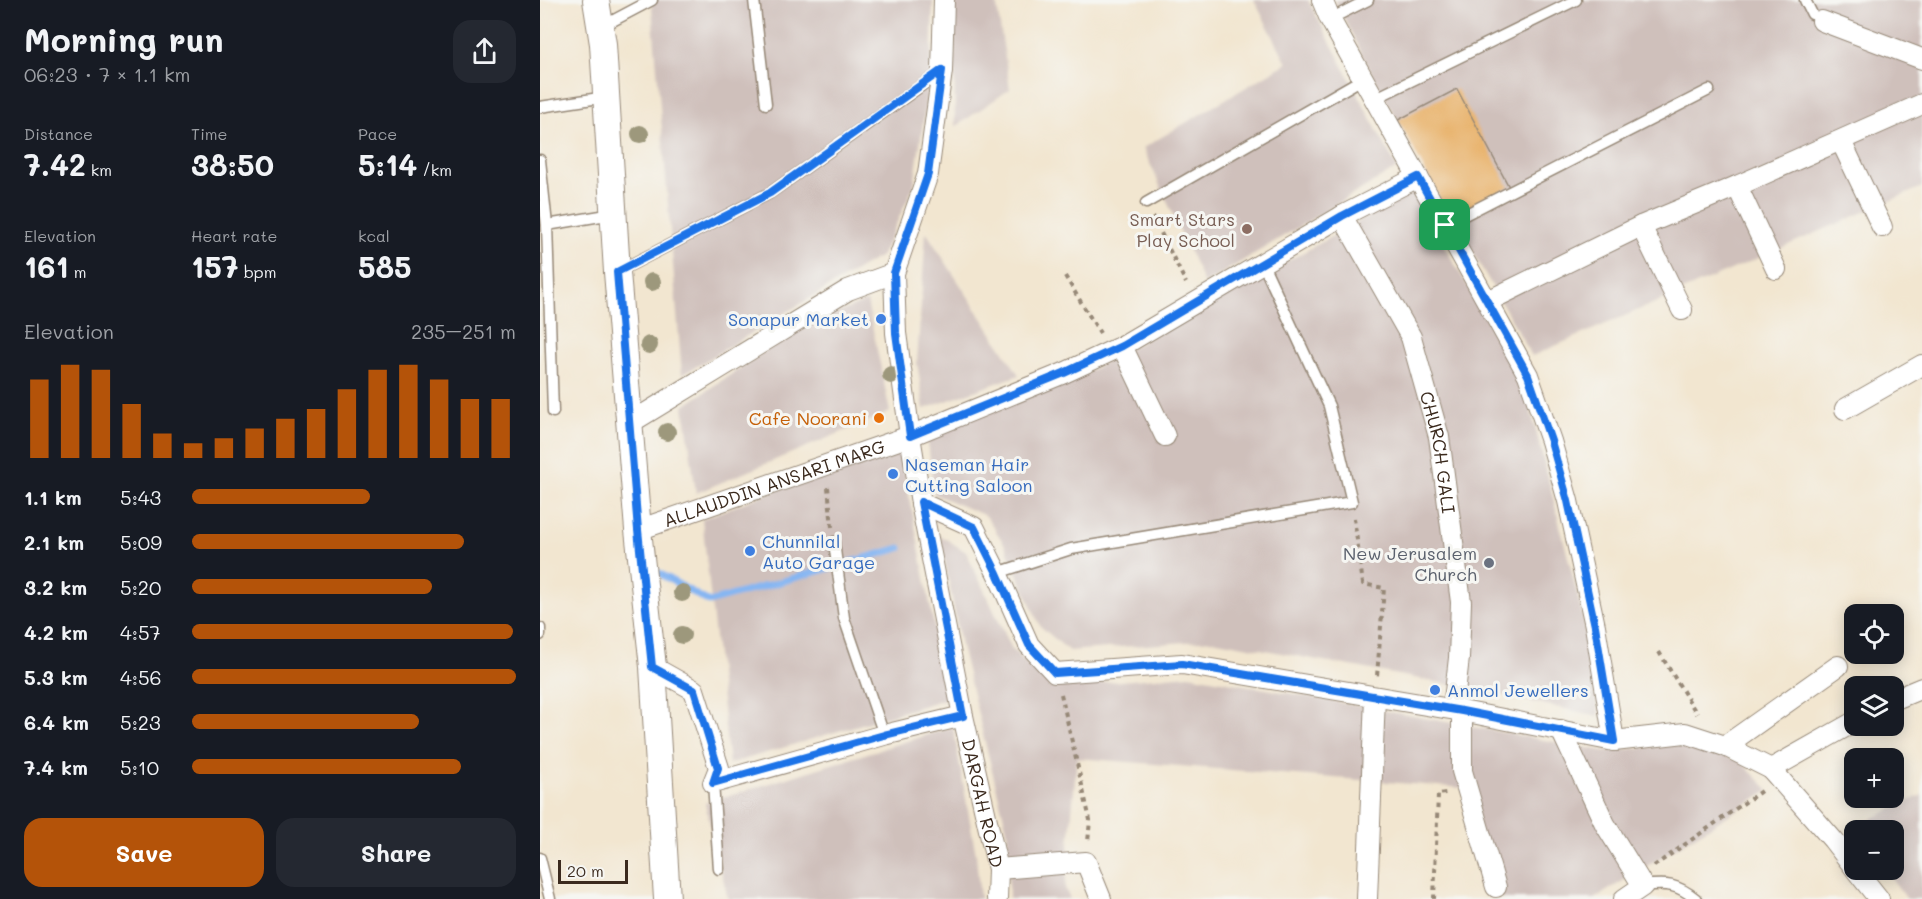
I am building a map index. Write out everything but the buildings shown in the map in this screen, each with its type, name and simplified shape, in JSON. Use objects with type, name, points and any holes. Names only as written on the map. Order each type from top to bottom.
[{"type":"street","points":[[596,0],[606,97],[617,272],[638,530],[652,667],[667,899]]},
{"type":"street","name":"DARGAH ROAD","points":[[944,0],[942,70],[928,174],[894,273],[896,333],[921,502],[963,716],[998,869],[997,899]]},
{"type":"street","points":[[1322,0],[1330,19],[1528,375],[1551,441],[1568,501],[1595,626],[1614,741]]},
{"type":"street","points":[[1817,17],[1922,59]]},
{"type":"street","points":[[1488,301],[1641,226],[1922,104]]},
{"type":"street","points":[[1841,141],[1882,227]]},
{"type":"street","name":"ALLAUDDIN ANSARI MARG","points":[[638,530],[910,436],[1064,373],[1116,348],[1342,216],[1418,177]]},
{"type":"street","points":[[1737,186],[1776,269]]},
{"type":"street","name":"CHURCH GALI","points":[[1342,216],[1411,337],[1439,437],[1461,602],[1458,710],[1462,771],[1496,887]]},
{"type":"street","points":[[1641,226],[1682,310]]},
{"type":"street","points":[[630,423],[848,290],[894,273]]},
{"type":"street","points":[[1116,348],[1165,436]]},
{"type":"street","points":[[1845,409],[1922,365]]},
{"type":"street","points":[[921,502],[974,527],[1029,645],[1055,673],[1182,664],[1458,710],[1614,741],[1685,733],[1720,744],[1775,774],[1844,854]]},
{"type":"street","points":[[1720,744],[1838,666]]},
{"type":"street","points":[[652,667],[694,690],[718,768],[713,783]]},
{"type":"street","points":[[1904,695],[1922,688]]},
{"type":"street","points":[[1367,899],[1375,697]]},
{"type":"street","points":[[713,783],[884,735],[963,716]]},
{"type":"street","points":[[1775,774],[1844,729]]},
{"type":"street","points":[[1561,730],[1605,824],[1641,881],[1624,899]]},
{"type":"street","points":[[998,869],[1086,862],[1101,899]]},
{"type":"street","points":[[1864,880],[1879,899]]},
{"type":"lane","points":[[600,27],[652,0]]},
{"type":"lane","points":[[754,0],[766,104]]},
{"type":"lane","points":[[1330,19],[1368,0]]},
{"type":"lane","points":[[1374,99],[1576,0]]},
{"type":"lane","points":[[1805,0],[1817,17]]},
{"type":"lane","points":[[617,272],[770,193],[942,70]]},
{"type":"lane","points":[[1146,203],[1364,78]]},
{"type":"lane","points":[[1445,225],[1709,90]]},
{"type":"lane","points":[[540,107],[606,97]]},
{"type":"lane","points":[[540,160],[547,225],[553,412]]},
{"type":"lane","points":[[547,225],[613,214]]},
{"type":"lane","points":[[997,573],[1071,549],[1352,502],[1329,406],[1263,264]]},
{"type":"lane","points":[[834,542],[844,618],[884,735]]},
{"type":"lane","points":[[540,628],[540,635]]},
{"type":"lane","points":[[713,783],[719,869]]},
{"type":"lane","points":[[540,858],[550,899]]},
{"type":"lane","points":[[1641,881],[1665,883],[1683,889],[1696,899]]},
{"type":"path","points":[[1146,203],[1196,303]]},
{"type":"path","points":[[1065,276],[1116,348]]},
{"type":"path","points":[[825,465],[834,542]]},
{"type":"path","points":[[1352,502],[1363,584],[1384,588],[1375,697]]},
{"type":"path","points":[[1659,652],[1720,744]]},
{"type":"path","points":[[1055,673],[1090,820],[1086,862]]},
{"type":"path","points":[[1641,881],[1775,774]]},
{"type":"path","points":[[1434,899],[1438,794],[1468,791]]},
{"type":"shaded area","points":[[649,0],[933,0],[931,68],[914,185],[882,255],[682,375],[652,8]]},
{"type":"shaded area","points":[[954,0],[996,0],[1010,89],[955,127]]},
{"type":"shaded area","points":[[1254,0],[1308,0],[1397,168],[1204,284],[1143,148],[1287,63]]},
{"type":"shaded area","points":[[1335,0],[1922,0],[1922,187],[1532,356],[1378,86]]},
{"type":"shaded area","points":[[1412,192],[1483,312],[1526,391],[1583,617],[1599,716],[1441,683],[1212,640],[1069,651],[1040,626],[1005,545],[986,516],[934,494],[927,435],[1086,373]]},
{"type":"shaded area","points":[[926,232],[1019,375],[924,409],[917,362]]},
{"type":"shaded area","points":[[867,301],[890,412],[696,493],[684,406],[798,329]]},
{"type":"shaded area","points":[[900,448],[948,698],[729,764],[702,519],[787,486]]},
{"type":"shaded area","points":[[940,535],[966,552],[1012,649],[1052,687],[1189,675],[1604,751],[1683,744],[1740,761],[1769,790],[1594,899],[1502,899],[1464,788],[1077,758],[1065,888],[1070,899],[1009,899],[1007,830],[962,650]]},
{"type":"shaded area","points":[[953,727],[976,855],[980,899],[728,899],[705,803]]},
{"type":"shaded area","points":[[1922,795],[1922,899],[1907,899],[1893,880],[1904,880],[1904,820],[1868,820],[1894,808],[1904,808],[1904,803]]},
{"type":"waterway","points":[[657,572],[709,602],[900,548]]},
{"type":"place","name":"Smart Stars Play School","points":[[1247,229]]},
{"type":"place","name":"Sonapur Market","points":[[881,319]]},
{"type":"place","name":"Cafe Noorani","points":[[879,418]]},
{"type":"place","name":"Naseman Hair Cutting Saloon","points":[[893,474]]},
{"type":"place","name":"Chunnilal Auto Garage","points":[[750,551]]},
{"type":"place","name":"New Jerusalem Church","points":[[1489,563]]},
{"type":"place","name":"Anmol Jewellers","points":[[1435,690]]},
{"type":"route","points":[[942,70],[928,174],[894,273],[896,333],[910,436],[1064,373],[1122,346],[1342,216],[1418,177],[1445,225],[1528,375],[1551,441],[1568,501],[1595,626],[1614,741],[1462,711],[1182,664],[1055,673],[1029,645],[974,527],[921,502],[963,716],[884,735],[713,783],[718,768],[694,690],[652,667],[638,530],[617,272],[770,193],[942,70]]}]
